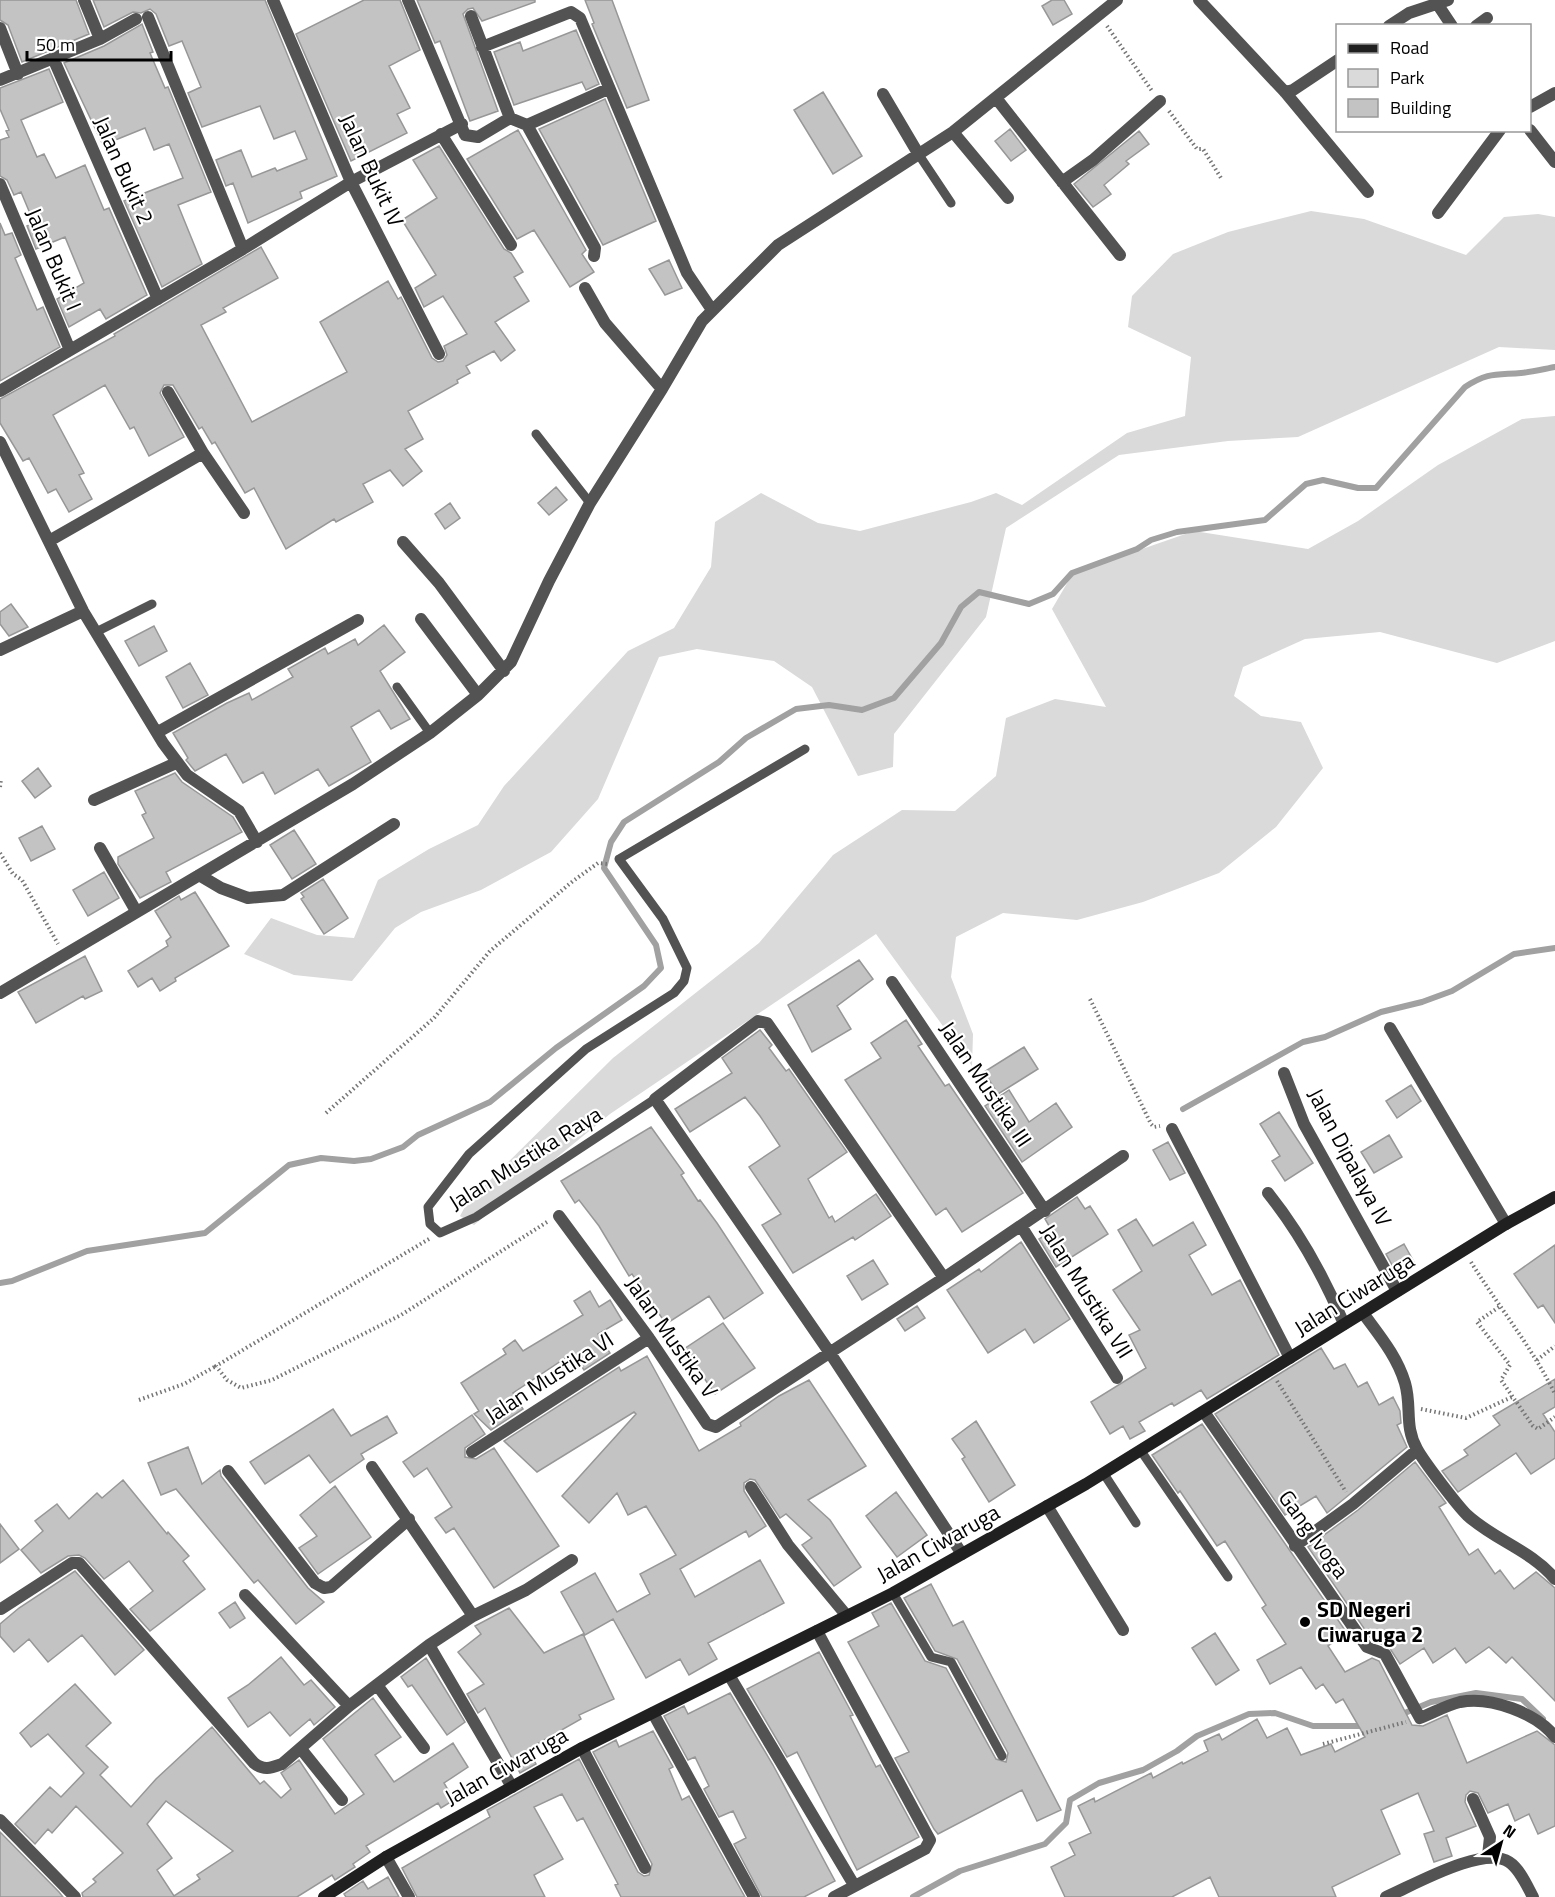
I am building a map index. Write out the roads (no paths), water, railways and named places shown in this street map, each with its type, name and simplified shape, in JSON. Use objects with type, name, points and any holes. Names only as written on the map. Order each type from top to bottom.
[{"type":"street","points":[[84,0],[100,39]]},
{"type":"street","name":"Jalan Bukit IV","points":[[273,0],[351,182],[439,354]]},
{"type":"street","points":[[408,0],[465,135],[478,137],[510,118]]},
{"type":"street","points":[[0,993],[353,784],[430,733],[478,695],[511,662],[549,581],[590,503],[663,389],[702,321],[712,310],[778,245],[953,132],[1117,0]]},
{"type":"street","points":[[1199,0],[1285,92],[1368,192]]},
{"type":"street","points":[[1392,24],[1415,10],[1443,3],[1451,24]]},
{"type":"street","points":[[482,47],[571,12],[576,14],[687,273],[712,310]]},
{"type":"street","points":[[471,16],[510,118],[527,124],[595,248],[594,255]]},
{"type":"street","points":[[0,80],[100,39],[142,18],[243,249]]},
{"type":"street","points":[[0,28],[18,74]]},
{"type":"street","name":"Jalan Bukit 2","points":[[53,58],[158,299]]},
{"type":"street","points":[[1285,92],[1293,90],[1336,61]]},
{"type":"street","points":[[527,124],[608,89]]},
{"type":"street","points":[[1531,106],[1555,93]]},
{"type":"street","points":[[883,94],[919,155]]},
{"type":"street","points":[[996,98],[1120,255]]},
{"type":"street","points":[[1062,182],[1093,160],[1160,102]]},
{"type":"street","points":[[0,392],[243,249],[351,182],[462,124]]},
{"type":"street","points":[[1531,131],[1555,162]]},
{"type":"street","points":[[953,132],[1008,198]]},
{"type":"street","points":[[1438,213],[1499,132]]},
{"type":"street","points":[[441,134],[511,245]]},
{"type":"street","name":"Jalan Bukit I","points":[[0,184],[70,350]]},
{"type":"street","points":[[585,288],[605,323],[643,370],[663,389]]},
{"type":"street","points":[[168,392],[203,453],[244,513]]},
{"type":"street","points":[[0,442],[83,611],[176,763],[187,775],[232,804],[257,842]]},
{"type":"street","points":[[49,541],[203,453]]},
{"type":"street","points":[[403,542],[439,583],[504,671]]},
{"type":"street","points":[[0,650],[83,611]]},
{"type":"street","points":[[421,619],[478,695]]},
{"type":"street","points":[[158,732],[358,620]]},
{"type":"street","points":[[94,800],[176,763]]},
{"type":"street","points":[[199,875],[221,888],[248,898],[283,895],[394,824]]},
{"type":"street","points":[[100,848],[136,911]]},
{"type":"street","name":"Jalan Mustika III","points":[[892,982],[1045,1210]]},
{"type":"street","points":[[944,1278],[767,1023],[758,1021],[655,1099],[830,1353],[962,1554]]},
{"type":"street","points":[[1390,1028],[1506,1224]]},
{"type":"street","name":"Jalan Dipalaya IV","points":[[1284,1073],[1304,1124],[1398,1291]]},
{"type":"street","points":[[1172,1129],[1290,1358]]},
{"type":"street","points":[[830,1353],[1124,1156]]},
{"type":"street","points":[[1268,1193],[1294,1226],[1298,1239],[1324,1278],[1344,1324]]},
{"type":"street","name":"Jalan Ciwaruga","points":[[324,1897],[386,1857],[582,1748],[893,1593],[1104,1474],[1506,1224],[1555,1197]]},
{"type":"street","name":"Jalan Mustika V","points":[[553,1219],[649,1338],[711,1427],[716,1427],[830,1353]]},
{"type":"street","name":"Jalan Mustika VII","points":[[1021,1226],[1117,1378]]},
{"type":"street","points":[[1363,1313],[1393,1354],[1406,1383],[1409,1406],[1408,1426],[1418,1450],[1467,1515],[1542,1564],[1555,1579]]},
{"type":"street","name":"Jalan Mustika VI","points":[[472,1452],[649,1338]]},
{"type":"street","name":"Gang Ivoga","points":[[1204,1412],[1367,1647],[1384,1654],[1417,1711],[1460,1702],[1481,1701],[1505,1707],[1532,1718],[1555,1737]]},
{"type":"street","points":[[1296,1546],[1353,1504],[1418,1450]]},
{"type":"street","points":[[372,1467],[473,1616]]},
{"type":"street","points":[[228,1471],[315,1582],[324,1588],[331,1587],[409,1519]]},
{"type":"street","points":[[751,1487],[788,1545],[847,1616]]},
{"type":"street","points":[[1047,1506],[1123,1630]]},
{"type":"street","points":[[1,1609],[72,1563],[79,1563],[254,1763],[259,1767],[270,1768],[282,1764],[349,1706],[429,1645],[473,1616],[510,1599],[572,1560]]},
{"type":"street","points":[[245,1596],[349,1706]]},
{"type":"street","points":[[817,1631],[930,1840],[925,1849],[834,1897]]},
{"type":"street","points":[[429,1645],[512,1787]]},
{"type":"street","points":[[729,1675],[854,1886]]},
{"type":"street","points":[[377,1685],[424,1748]]},
{"type":"street","points":[[653,1713],[754,1897]]},
{"type":"street","points":[[582,1748],[645,1868]]},
{"type":"street","points":[[301,1749],[342,1800]]},
{"type":"street","points":[[1473,1798],[1490,1837],[1488,1856]]},
{"type":"street","points":[[2,1824],[75,1897]]},
{"type":"street","points":[[1386,1897],[1461,1864],[1488,1856],[1502,1858],[1515,1867],[1533,1897]]},
{"type":"street","points":[[386,1857],[409,1897]]},
{"type":"lane","points":[[919,155],[951,203]]},
{"type":"lane","points":[[536,434],[590,503]]},
{"type":"lane","points":[[96,632],[152,604]]},
{"type":"lane","points":[[397,687],[430,733]]},
{"type":"lane","name":"Jalan Mustika Raya","points":[[655,1099],[476,1217],[440,1233],[430,1224],[428,1207],[469,1154],[586,1049],[675,993],[687,974],[687,968],[663,919],[619,859],[805,749]]},
{"type":"lane","points":[[1141,1451],[1228,1577]]},
{"type":"lane","points":[[1104,1474],[1136,1523]]},
{"type":"lane","points":[[893,1593],[931,1656],[951,1662],[1002,1756]]},
{"type":"waterway","points":[[0,1283],[12,1281],[87,1251],[205,1233],[289,1165],[321,1158],[354,1161],[371,1159],[403,1147],[418,1135],[490,1102],[556,1048],[644,986],[661,968],[656,945],[604,868],[611,842],[624,822],[719,762],[746,738],[796,709],[829,705],[862,710],[894,698],[941,643],[961,607],[979,592],[1029,604],[1053,594],[1072,573],[1137,549],[1151,540],[1177,532],[1265,520],[1306,484],[1323,480],[1358,488],[1376,488],[1465,387],[1492,375],[1525,373],[1555,367]]},
{"type":"waterway","points":[[1183,1109],[1303,1042],[1325,1037],[1381,1012],[1422,1002],[1452,991],[1514,954],[1555,948]]},
{"type":"waterway","points":[[1400,1715],[1431,1702],[1476,1693],[1522,1699],[1543,1719]]},
{"type":"waterway","points":[[913,1897],[960,1871],[1045,1844],[1066,1823],[1070,1800],[1099,1783],[1143,1770],[1177,1751],[1197,1736],[1249,1714],[1275,1713],[1313,1726],[1365,1726]]},
{"type":"place","name":"SD Negeri Ciwaruga 2","points":[[1305,1622]]}]
